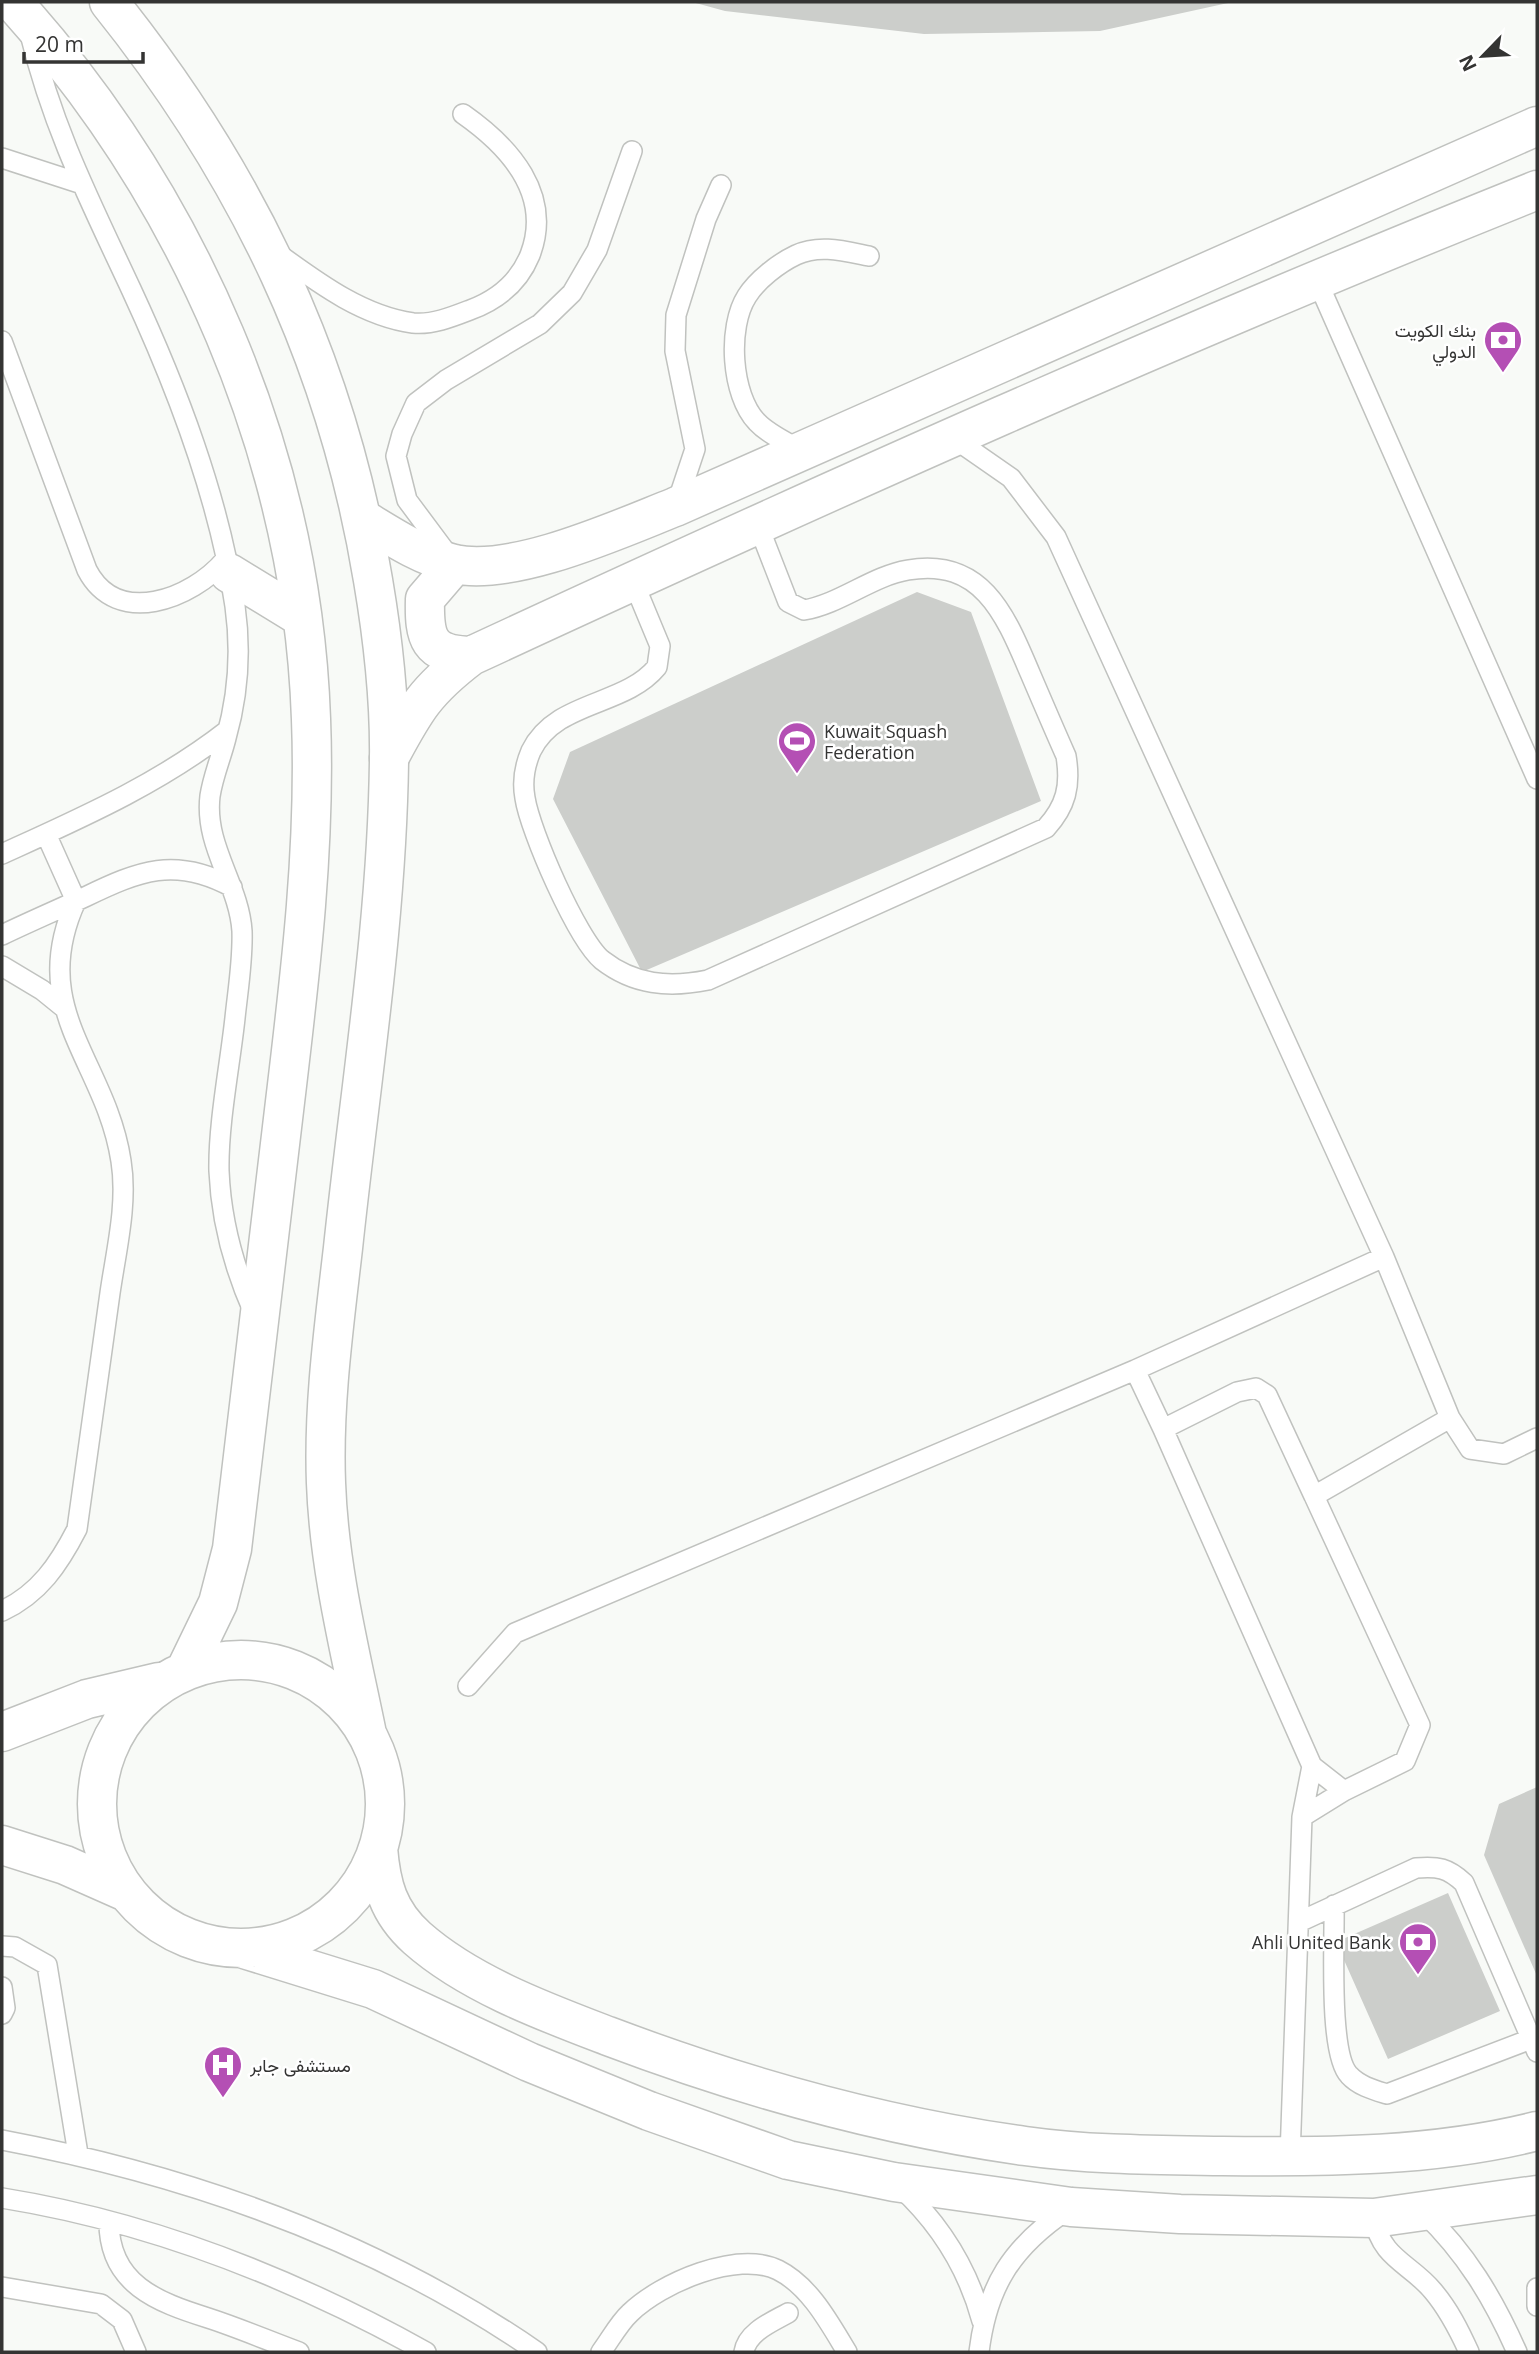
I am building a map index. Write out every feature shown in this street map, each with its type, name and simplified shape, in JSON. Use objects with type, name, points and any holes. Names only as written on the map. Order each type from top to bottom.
[{"type":"street","points":[[109,2],[155,59],[220,156],[270,248],[319,368],[339,426],[363,519],[381,632],[389,758],[374,961],[327,1394],[326,1484],[334,1574],[367,1734],[381,1770],[385,1810],[378,1848],[381,1884],[396,1913],[416,1938],[454,1964],[532,2008],[667,2058],[795,2099],[888,2121],[1027,2146],[1166,2156],[1383,2155],[1504,2139],[1537,2131]]},
{"type":"street","points":[[20,9],[89,92],[148,182],[205,289],[255,413],[283,509],[301,617],[311,719],[303,941],[232,1549],[218,1603],[175,1675],[128,1712],[104,1754],[96,1801],[103,1849],[126,1892],[159,1923],[200,1942],[244,1949],[373,1989],[528,2062],[649,2111],[788,2160],[894,2182],[1071,2207],[1180,2214],[1374,2218],[1537,2195]]},
{"type":"street","points":[[363,519],[422,553],[455,564],[486,565],[570,547],[675,507],[1537,127]]},
{"type":"street","points":[[389,758],[417,705],[444,676],[471,656],[952,437],[1316,278],[1537,190]]},
{"type":"street","points":[[455,564],[425,599],[425,629],[433,645],[447,655],[471,656]]},
{"type":"street","points":[[227,566],[301,617]]},
{"type":"street","points":[[2,1732],[88,1699],[227,1659],[268,1662],[307,1676],[341,1700],[367,1734]]},
{"type":"street","points":[[2,1845],[65,1865],[126,1892]]},
{"type":"street","points":[[244,1949],[288,1941],[327,1920],[358,1888],[378,1848]]},
{"type":"lane","points":[[20,9],[54,121],[79,183],[161,358],[187,428],[227,566],[238,640],[237,674],[228,730],[210,799],[211,830],[218,859],[232,887],[241,926],[242,946],[219,1168],[222,1209],[231,1249],[243,1289],[260,1326]]},
{"type":"lane","points":[[270,248],[329,289],[391,317],[415,323],[443,320],[485,305],[521,276],[538,233],[531,192],[519,167],[489,133],[463,114]]},
{"type":"lane","points":[[455,564],[422,524],[407,500],[396,456],[402,434],[416,403],[446,380],[540,324],[572,293],[597,250],[632,151]]},
{"type":"lane","points":[[2,158],[79,183]]},
{"type":"lane","points":[[675,507],[695,449],[675,351],[676,315],[706,219],[721,184]]},
{"type":"lane","points":[[802,451],[757,422],[737,383],[734,355],[738,320],[747,296],[771,271],[797,254],[832,248],[869,256]]},
{"type":"lane","points":[[1316,278],[1537,779]]},
{"type":"lane","points":[[2,341],[83,559],[93,581],[102,591],[117,600],[138,603],[183,593],[227,566]]},
{"type":"lane","points":[[952,437],[1011,478],[1056,537],[1384,1257],[1450,1418],[1470,1450],[1504,1454],[1537,1438]]},
{"type":"lane","points":[[633,581],[660,646],[657,667],[640,681],[543,732],[531,751],[524,773],[524,796],[530,818],[582,938],[601,959],[625,975],[652,984],[671,985],[708,980],[1046,828],[1059,814],[1067,795],[1069,776],[1066,756],[1009,626],[985,591],[968,579],[927,568],[905,570],[813,609],[794,608],[785,594],[758,525]]},
{"type":"lane","points":[[2,853],[157,780],[228,730]]},
{"type":"lane","points":[[2,1611],[40,1587],[60,1563],[77,1529],[123,1192],[116,1134],[63,1007],[58,979],[59,952],[65,926],[76,901],[46,834]]},
{"type":"lane","points":[[2,935],[121,880],[155,870],[193,871],[232,887]]},
{"type":"lane","points":[[2,966],[42,990],[63,1007]]},
{"type":"lane","points":[[468,1686],[516,1633],[1135,1370],[1384,1257]]},
{"type":"lane","points":[[1135,1370],[1312,1766],[1344,1791]]},
{"type":"lane","points":[[1163,1429],[1237,1392],[1256,1388],[1267,1395],[1420,1725],[1405,1761],[1344,1791],[1302,1818]]},
{"type":"lane","points":[[1314,1496],[1450,1418]]},
{"type":"lane","points":[[1290,2157],[1302,1818],[1312,1766]]},
{"type":"lane","points":[[1299,1922],[1416,1868],[1435,1866],[1451,1870],[1464,1883],[1534,2045],[1387,2094],[1367,2088],[1348,2075],[1336,2050],[1334,1906]]},
{"type":"lane","points":[[2,1946],[15,1947],[47,1965],[78,2154]]},
{"type":"lane","points":[[2,1987],[5,2008],[2,2014]]},
{"type":"lane","points":[[2,2140],[78,2154],[168,2177],[256,2206],[341,2242],[424,2283],[537,2352]]},
{"type":"lane","points":[[894,2182],[921,2208],[949,2244],[975,2294],[982,2321]]},
{"type":"lane","points":[[2,2198],[109,2222],[191,2246],[271,2276],[426,2352]]},
{"type":"lane","points":[[979,2352],[982,2321],[1002,2276],[1016,2255],[1041,2229],[1071,2207]]},
{"type":"lane","points":[[1423,2212],[1446,2233],[1483,2282],[1517,2352]]},
{"type":"lane","points":[[1374,2218],[1377,2235],[1387,2251],[1418,2274],[1434,2292],[1450,2313],[1469,2352]]},
{"type":"lane","points":[[109,2222],[109,2241],[119,2265],[136,2285],[156,2301],[299,2352]]},
{"type":"lane","points":[[601,2352],[630,2313],[680,2281],[715,2267],[757,2263],[779,2271],[794,2282],[819,2308],[847,2352]]},
{"type":"lane","points":[[2,2287],[101,2304],[122,2320],[136,2352]]},
{"type":"lane","points":[[1537,2288],[1537,2306]]},
{"type":"lane","points":[[744,2352],[745,2346],[759,2330],[788,2313]]},
{"type":"building","points":[[692,2],[1228,3],[1100,31],[924,34],[725,11]]},
{"type":"building","name":"Kuwait Squash Federation","points":[[917,592],[971,612],[1041,801],[642,972],[553,799],[570,752]]},
{"type":"building","points":[[1537,1787],[1537,1976],[1484,1855],[1499,1804]]},
{"type":"building","name":"Ahli United Bank","points":[[1448,1893],[1500,2011],[1388,2059],[1336,1942]]},
{"type":"place","name":"بنك الكويت الدولي","points":[[1503,374]]},
{"type":"place","name":"Kuwait Squash Federation","points":[[797,775]]},
{"type":"place","name":"Ahli United Bank","points":[[1418,1976]]},
{"type":"place","name":"مستشفى جابر","points":[[223,2099]]}]
